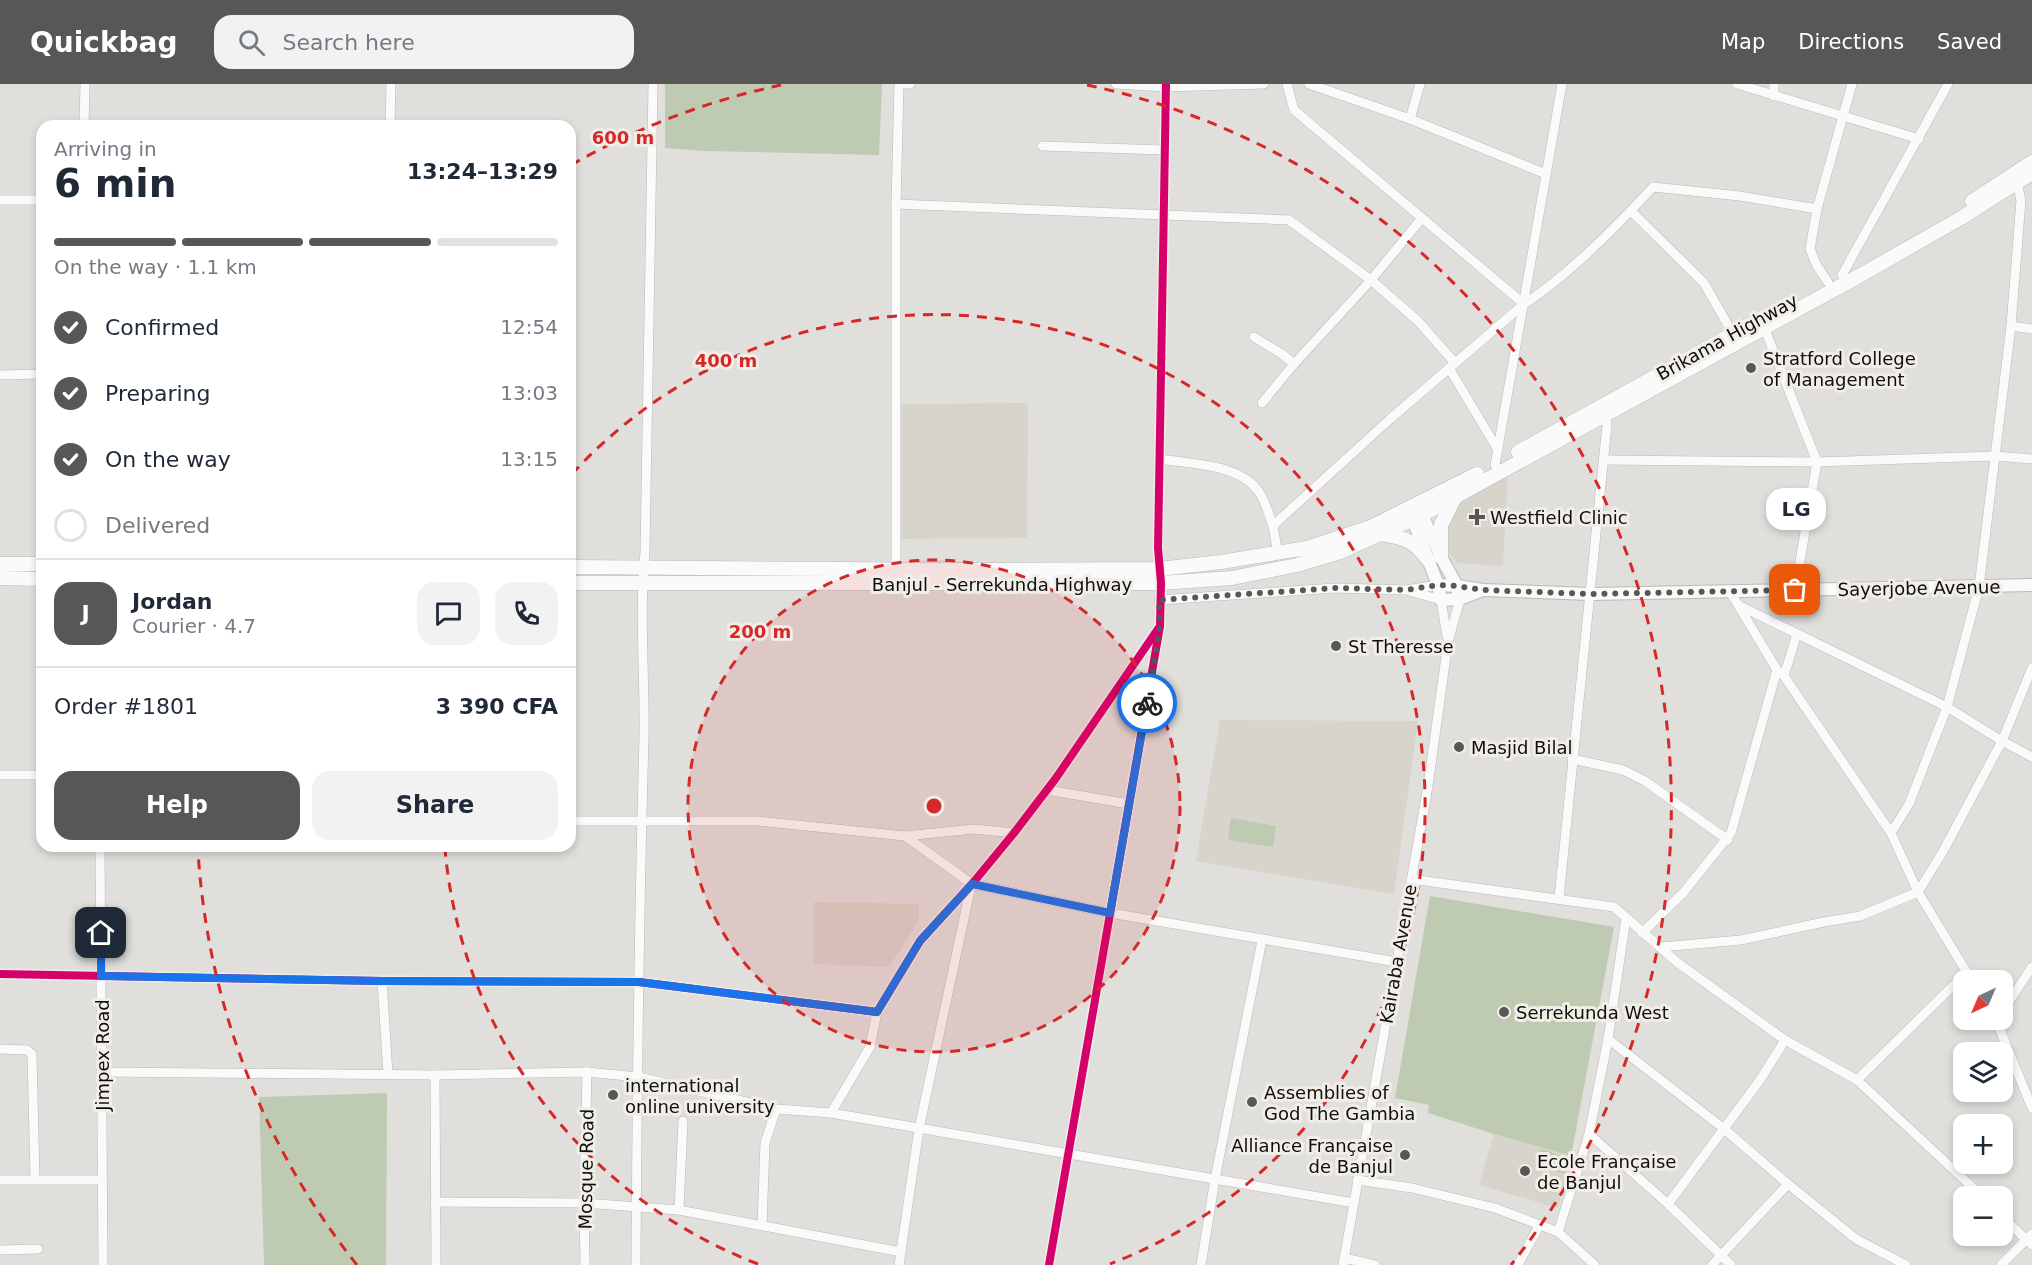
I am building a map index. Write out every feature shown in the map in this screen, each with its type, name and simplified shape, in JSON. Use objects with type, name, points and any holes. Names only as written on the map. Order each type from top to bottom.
[{"type":"highway","name":"Brikama Highway","points":[[1415,512],[1455,497],[1733,334],[1950,215],[2032,162]]},
{"type":"highway","name":"Brikama Highway","points":[[1415,512],[1495,465],[1764,327],[1961,218],[2032,173]]},
{"type":"highway","points":[[1381,534],[1410,541],[1435,559],[1441,525],[1455,497]]},
{"type":"highway","name":"Banjul - Serrekunda Highway","points":[[576,567],[1159,569],[1278,554],[1307,548],[1415,512]]},
{"type":"highway","name":"Banjul - Serrekunda Highway","points":[[576,583],[1161,584],[1232,578],[1298,565],[1340,552],[1381,534],[1415,512]]},
{"type":"highway","points":[[0,564],[36,564]]},
{"type":"highway","points":[[0,578],[36,579]]},
{"type":"main road","name":"Kairaba Avenue","points":[[1415,512],[1435,559],[1457,586],[1460,599]]},
{"type":"main road","name":"Kairaba Avenue","points":[[1435,559],[1442,600]]},
{"type":"main road","name":"Sayerjobe Avenue","points":[[1438,585],[1483,590],[1591,594],[2032,585]]},
{"type":"main road","name":"Sayerjobe Avenue","points":[[1442,600],[1460,599],[1483,590]]},
{"type":"street","points":[[84,120],[85,84]]},
{"type":"street","points":[[390,120],[391,84]]},
{"type":"street","points":[[636,1265],[644,568],[653,84]]},
{"type":"street","points":[[896,569],[896,204],[899,84],[910,84]]},
{"type":"street","points":[[1116,84],[1264,84]]},
{"type":"street","points":[[1287,84],[1294,110],[1524,304]]},
{"type":"street","points":[[1310,84],[1410,119],[1546,174]]},
{"type":"street","points":[[1410,119],[1420,84]]},
{"type":"street","points":[[1495,465],[1562,84]]},
{"type":"street","points":[[1737,84],[1919,139]]},
{"type":"street","points":[[1774,84],[1774,96]]},
{"type":"street","points":[[1828,282],[1817,266],[1810,249],[1817,209],[1852,84]]},
{"type":"street","points":[[1842,275],[1948,84]]},
{"type":"street","points":[[1048,1265],[1160,626],[1160,459],[1166,85]]},
{"type":"street","points":[[1042,146],[1165,150]]},
{"type":"street","points":[[1891,833],[1909,804],[1947,707],[1980,587],[2011,326],[2021,200],[2017,183]]},
{"type":"street","points":[[1273,526],[1389,419],[1524,304],[1546,290],[1631,211],[1653,187],[1740,196],[1817,209]]},
{"type":"street","points":[[0,200],[36,200]]},
{"type":"street","points":[[896,204],[1288,220],[1371,280],[1418,321],[1452,365],[1498,450]]},
{"type":"street","points":[[1631,211],[1704,283],[1733,334]]},
{"type":"street","points":[[1262,403],[1294,364],[1371,280],[1422,218]]},
{"type":"street","points":[[2011,326],[2032,329]]},
{"type":"street","points":[[1764,327],[1817,462],[1795,590]]},
{"type":"street","points":[[1254,337],[1294,364]]},
{"type":"street","points":[[0,375],[36,374]]},
{"type":"street","points":[[1559,898],[1604,460],[1607,425],[1603,411]]},
{"type":"street","points":[[1604,460],[1817,462],[1995,456],[2032,459]]},
{"type":"street","points":[[1160,459],[1233,471],[1248,479],[1260,492],[1273,526],[1278,554]]},
{"type":"street","points":[[1159,600],[1335,588],[1406,590],[1438,585]]},
{"type":"street","points":[[1406,590],[1442,600]]},
{"type":"street","points":[[1729,590],[1780,673],[1891,833],[1918,892],[1966,970]]},
{"type":"street","name":"Kairaba Avenue","points":[[1344,1261],[1428,786],[1448,642],[1460,599]]},
{"type":"street","name":"Kairaba Avenue","points":[[1442,600],[1448,642]]},
{"type":"street","points":[[1738,605],[1947,707],[2032,757]]},
{"type":"street","points":[[831,1113],[870,1047],[877,1012],[920,941],[972,884],[1047,790],[1160,626]]},
{"type":"street","points":[[1641,933],[1683,893],[1728,840],[1780,673],[1797,634]]},
{"type":"street","points":[[1661,947],[1741,940],[1860,916],[1918,892],[1942,853],[2002,741],[2032,668]]},
{"type":"street","points":[[1572,759],[1623,770],[1645,781],[1728,840]]},
{"type":"street","points":[[0,775],[36,775]]},
{"type":"street","points":[[1047,790],[1129,804]]},
{"type":"street","points":[[576,821],[758,821],[905,836],[974,829],[1014,833]]},
{"type":"street","points":[[905,836],[972,884],[1110,913],[1397,962]]},
{"type":"street","name":"Jimpex Road","points":[[100,852],[103,1265]]},
{"type":"street","points":[[1411,879],[1614,907],[1678,963],[1785,1040],[1857,1080],[1971,1186]]},
{"type":"street","points":[[899,1265],[919,1129],[972,884]]},
{"type":"street","points":[[1558,1232],[1589,1134],[1608,1039],[1626,918]]},
{"type":"street","points":[[1201,1265],[1215,1179],[1262,940]]},
{"type":"street","points":[[2013,996],[2032,967]]},
{"type":"street","points":[[0,974],[382,981],[639,982],[877,1012]]},
{"type":"street","points":[[382,981],[388,1074]]},
{"type":"street","points":[[1857,1080],[1953,992]]},
{"type":"street","points":[[2000,1030],[2032,1108]]},
{"type":"street","points":[[1608,1039],[1723,1128],[1856,1239],[1906,1265]]},
{"type":"street","points":[[1668,1204],[1760,1080],[1785,1040]]},
{"type":"street","points":[[0,1049],[27,1050],[32,1054],[34,1180]]},
{"type":"street","points":[[101,1072],[435,1075],[587,1072],[638,1077],[776,1109],[831,1113],[1354,1203]]},
{"type":"street","name":"Mosque Road","points":[[585,1265],[587,1072]]},
{"type":"street","points":[[435,1075],[435,1265]]},
{"type":"street","points":[[762,1225],[765,1143],[776,1109]]},
{"type":"street","points":[[679,1210],[683,1121]]},
{"type":"street","points":[[1589,1134],[1668,1204],[1731,1265]]},
{"type":"street","points":[[0,1180],[102,1180]]},
{"type":"street","points":[[1357,1180],[1412,1188],[1495,1208],[1540,1224],[1558,1232],[1595,1265]]},
{"type":"street","points":[[1712,1265],[1788,1184]]},
{"type":"street","points":[[435,1202],[584,1203],[679,1210],[901,1252]]},
{"type":"street","points":[[1518,1265],[1540,1224]]},
{"type":"street","points":[[2001,1265],[2030,1240],[2013,1226]]},
{"type":"street","points":[[0,1250],[38,1249]]},
{"type":"street","points":[[1344,1261],[1375,1265]]},
{"type":"shaded area","points":[[1028,403],[1027,538],[901,539],[901,404]]},
{"type":"shaded area","name":"Westfield Clinic","points":[[1508,473],[1503,566],[1457,563],[1450,554],[1445,540],[1446,525],[1452,508]]},
{"type":"shaded area","points":[[1220,720],[1418,721],[1394,894],[1196,861]]},
{"type":"shaded area","points":[[814,902],[919,904],[919,921],[889,967],[814,964]]},
{"type":"shaded area","name":"Ecole Française de Banjul","points":[[1494,1134],[1571,1156],[1558,1208],[1479,1185]]},
{"type":"green space","points":[[665,84],[882,84],[879,155],[665,148]]},
{"type":"green space","points":[[1231,818],[1276,826],[1273,847],[1228,840]]},
{"type":"green space","name":"Serrekunda West","points":[[1430,896],[1614,927],[1571,1156],[1428,1113],[1429,1105],[1395,1098]]},
{"type":"green space","points":[[387,1093],[386,1265],[264,1265],[259,1097]]},
{"type":"green space","points":[[1541,1149],[1568,1158],[1565,1174],[1537,1164]]},
{"type":"cycle path","points":[[1049,1265],[1160,626],[1161,583],[1158,548],[1166,84]]},
{"type":"cycle path","points":[[0,974],[382,981],[639,982],[877,1012],[920,941],[972,884],[1056,778],[1160,626]]},
{"type":"way so far","points":[[1147,703],[1160,626],[1159,600],[1335,588],[1406,590],[1438,585],[1483,590],[1591,594],[1795,590]]},
{"type":"place","name":"Stratford College of Management","points":[[1751,368]]},
{"type":"place","name":"Westfield Clinic","points":[[1477,517]]},
{"type":"place","name":"LG","points":[[1795,590]]},
{"type":"place","name":"St Theresse","points":[[1336,646]]},
{"type":"place","name":"Masjid Bilal","points":[[1459,747]]},
{"type":"place","name":"Serrekunda West","points":[[1504,1012]]},
{"type":"place","name":"international online university","points":[[613,1095]]},
{"type":"place","name":"Assemblies of God The Gambia","points":[[1252,1102]]},
{"type":"place","name":"Alliance Française de Banjul","points":[[1405,1155]]},
{"type":"place","name":"Ecole Française de Banjul","points":[[1525,1171]]},
{"type":"route","points":[[101,933],[101,976],[382,981],[639,982],[877,1012],[920,941],[972,884],[1110,913],[1147,703]]}]
